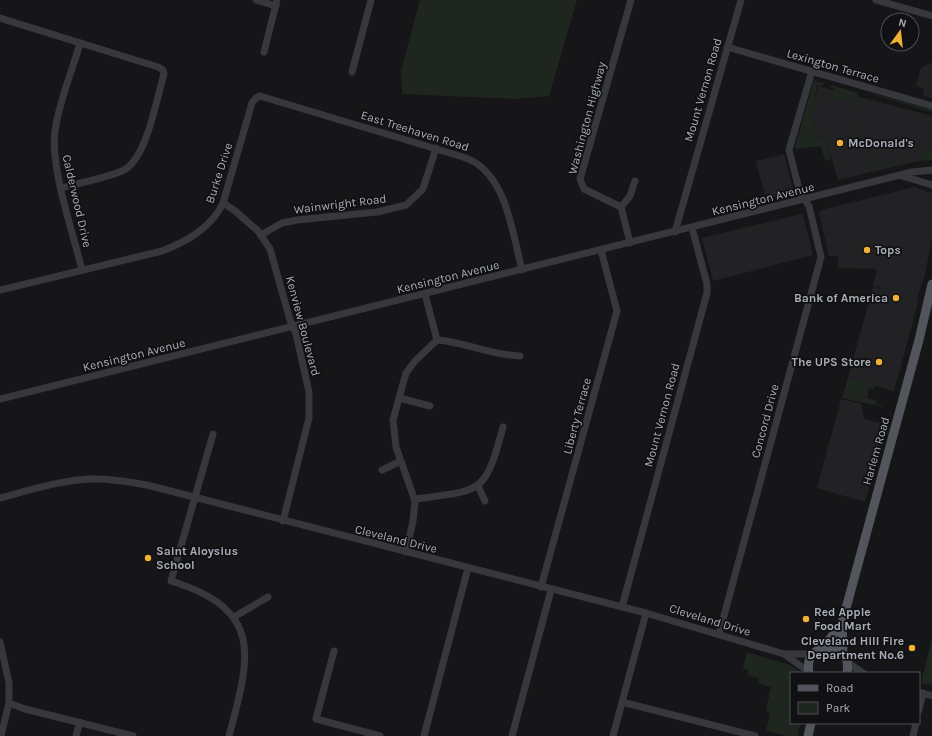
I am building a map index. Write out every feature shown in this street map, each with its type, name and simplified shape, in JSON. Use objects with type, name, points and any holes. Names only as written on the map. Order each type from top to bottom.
[{"type":"main road","name":"Harlem Road","points":[[847,672],[842,623],[932,287]]},
{"type":"main road","name":"Harlem Road","points":[[823,648],[842,623]]},
{"type":"main road","points":[[809,672],[808,665],[813,654],[823,648],[832,647],[845,658]]},
{"type":"main road","points":[[808,736],[811,724]]},
{"type":"street","points":[[256,0],[276,3],[264,52]]},
{"type":"street","points":[[352,72],[371,0]]},
{"type":"street","name":"Washington Highway","points":[[621,207],[584,189],[580,179],[631,0]]},
{"type":"street","name":"Mount Vernon Road","points":[[675,232],[741,0]]},
{"type":"street","points":[[876,0],[932,16]]},
{"type":"street","points":[[0,18],[158,66],[163,70],[164,74],[142,149],[134,162],[121,171],[62,188]]},
{"type":"street","name":"Calderwood Drive","points":[[80,43],[55,130],[55,153],[82,270]]},
{"type":"street","name":"Lexington Terrace","points":[[728,47],[932,106]]},
{"type":"street","name":"Concord Drive","points":[[719,634],[821,257],[811,212],[800,193],[789,147],[812,71]]},
{"type":"street","name":"Burke Drive","points":[[0,288],[162,251],[177,245],[191,236],[210,221],[223,203],[252,103],[256,98],[263,97],[323,115]]},
{"type":"street","name":"East Treehaven Road","points":[[323,115],[468,158],[482,166],[492,176],[500,189],[522,270]]},
{"type":"street","name":"Wainwright Road","points":[[261,235],[282,223],[297,220],[377,212],[399,208],[406,205],[423,189],[436,148]]},
{"type":"street","name":"Kensington Avenue","points":[[0,399],[918,171],[932,170]]},
{"type":"street","points":[[902,176],[932,185]]},
{"type":"street","points":[[630,243],[621,207],[630,194],[635,181]]},
{"type":"street","name":"Kenview Boulevard","points":[[223,203],[246,220],[261,235],[272,256],[296,334],[309,392],[310,413],[283,521]]},
{"type":"street","name":"Mount Vernon Road","points":[[622,607],[707,293],[707,284],[692,228]]},
{"type":"street","name":"Liberty Terrace","points":[[541,587],[617,311],[601,250]]},
{"type":"street","points":[[425,294],[437,340]]},
{"type":"street","points":[[437,340],[457,342],[506,356],[520,356]]},
{"type":"street","points":[[406,552],[413,521],[415,499],[394,439],[392,426],[404,380],[411,366],[437,340]]},
{"type":"street","points":[[399,398],[430,406]]},
{"type":"street","points":[[415,499],[461,493],[478,486],[490,470],[503,427]]},
{"type":"street","points":[[213,434],[196,498],[171,581],[206,594],[227,608],[234,617],[244,641],[245,664],[238,702],[229,736]]},
{"type":"street","points":[[382,470],[401,461]]},
{"type":"street","name":"Cleveland Drive","points":[[0,498],[65,482],[100,479],[147,485],[551,590],[646,613],[784,654],[813,654]]},
{"type":"street","points":[[478,486],[485,500]]},
{"type":"street","points":[[424,736],[468,568]]},
{"type":"street","points":[[512,736],[551,590]]},
{"type":"street","points":[[234,617],[268,597]]},
{"type":"street","points":[[613,736],[646,613]]},
{"type":"street","points":[[0,642],[7,670],[9,703],[1,736]]},
{"type":"street","points":[[334,651],[316,719],[380,736]]},
{"type":"street","name":"Cleveland Drive","points":[[784,654],[808,672]]},
{"type":"street","points":[[845,658],[862,672]]},
{"type":"street","points":[[921,693],[932,696]]},
{"type":"street","points":[[622,702],[755,736]]},
{"type":"street","points":[[9,703],[133,736]]},
{"type":"street","points":[[76,736],[80,722]]},
{"type":"street","points":[[913,736],[916,724]]},
{"type":"shaded area","points":[[932,62],[932,98],[924,96],[923,88],[916,86],[921,68]]},
{"type":"shaded area","points":[[818,86],[932,116],[932,149],[916,153],[919,161],[838,180],[825,137],[818,140],[811,111]]},
{"type":"shaded area","points":[[784,154],[794,192],[766,200],[756,161]]},
{"type":"shaded area","points":[[914,187],[932,193],[932,237],[925,275],[917,298],[919,299],[895,387],[889,386],[888,388],[848,378],[873,287],[893,291],[873,286],[877,269],[838,268],[838,256],[829,256],[819,213],[821,210]]},
{"type":"shaded area","points":[[801,214],[803,215],[813,255],[713,281],[702,238]]},
{"type":"shaded area","points":[[841,399],[861,404],[864,419],[880,423],[885,430],[865,502],[817,488]]},
{"type":"green space","points":[[420,0],[577,0],[549,96],[516,99],[402,94],[401,72]]},
{"type":"green space","points":[[814,80],[824,83],[822,86],[817,85],[813,106],[817,107],[811,111],[818,140],[825,137],[831,159],[825,161],[821,146],[795,149]]},
{"type":"green space","points":[[832,85],[858,93],[856,105],[849,106],[849,104],[851,104],[849,97],[826,103],[829,94],[834,95],[835,89],[830,87]]},
{"type":"green space","points":[[874,95],[932,110],[932,112]]},
{"type":"green space","points":[[857,113],[872,171],[866,173],[864,165],[867,159]]},
{"type":"green space","points":[[932,149],[932,160],[919,161],[916,153]]},
{"type":"green space","points":[[900,159],[901,164],[878,170],[878,163],[885,163]]},
{"type":"green space","points":[[848,378],[888,388],[889,386],[895,387],[894,391],[875,386],[873,389],[869,388],[867,398],[877,401],[876,404],[883,407],[842,398]]},
{"type":"green space","points":[[932,638],[932,685],[921,683]]},
{"type":"green space","points":[[747,652],[790,665],[800,672],[790,672],[790,724],[800,724],[798,736],[787,736],[766,731],[770,713],[766,711],[771,687],[758,683],[759,678],[748,675],[748,670],[744,669],[743,667]]},
{"type":"place","name":"McDonald's","points":[[840,143]]},
{"type":"place","name":"Tops","points":[[867,250]]},
{"type":"place","name":"Bank of America","points":[[896,298]]},
{"type":"place","name":"The UPS Store","points":[[879,362]]},
{"type":"place","name":"Saint Aloysius School","points":[[148,558]]},
{"type":"place","name":"Red Apple Food Mart","points":[[806,619]]},
{"type":"place","name":"Cleveland Hill Fire Department No.6","points":[[912,648]]}]
